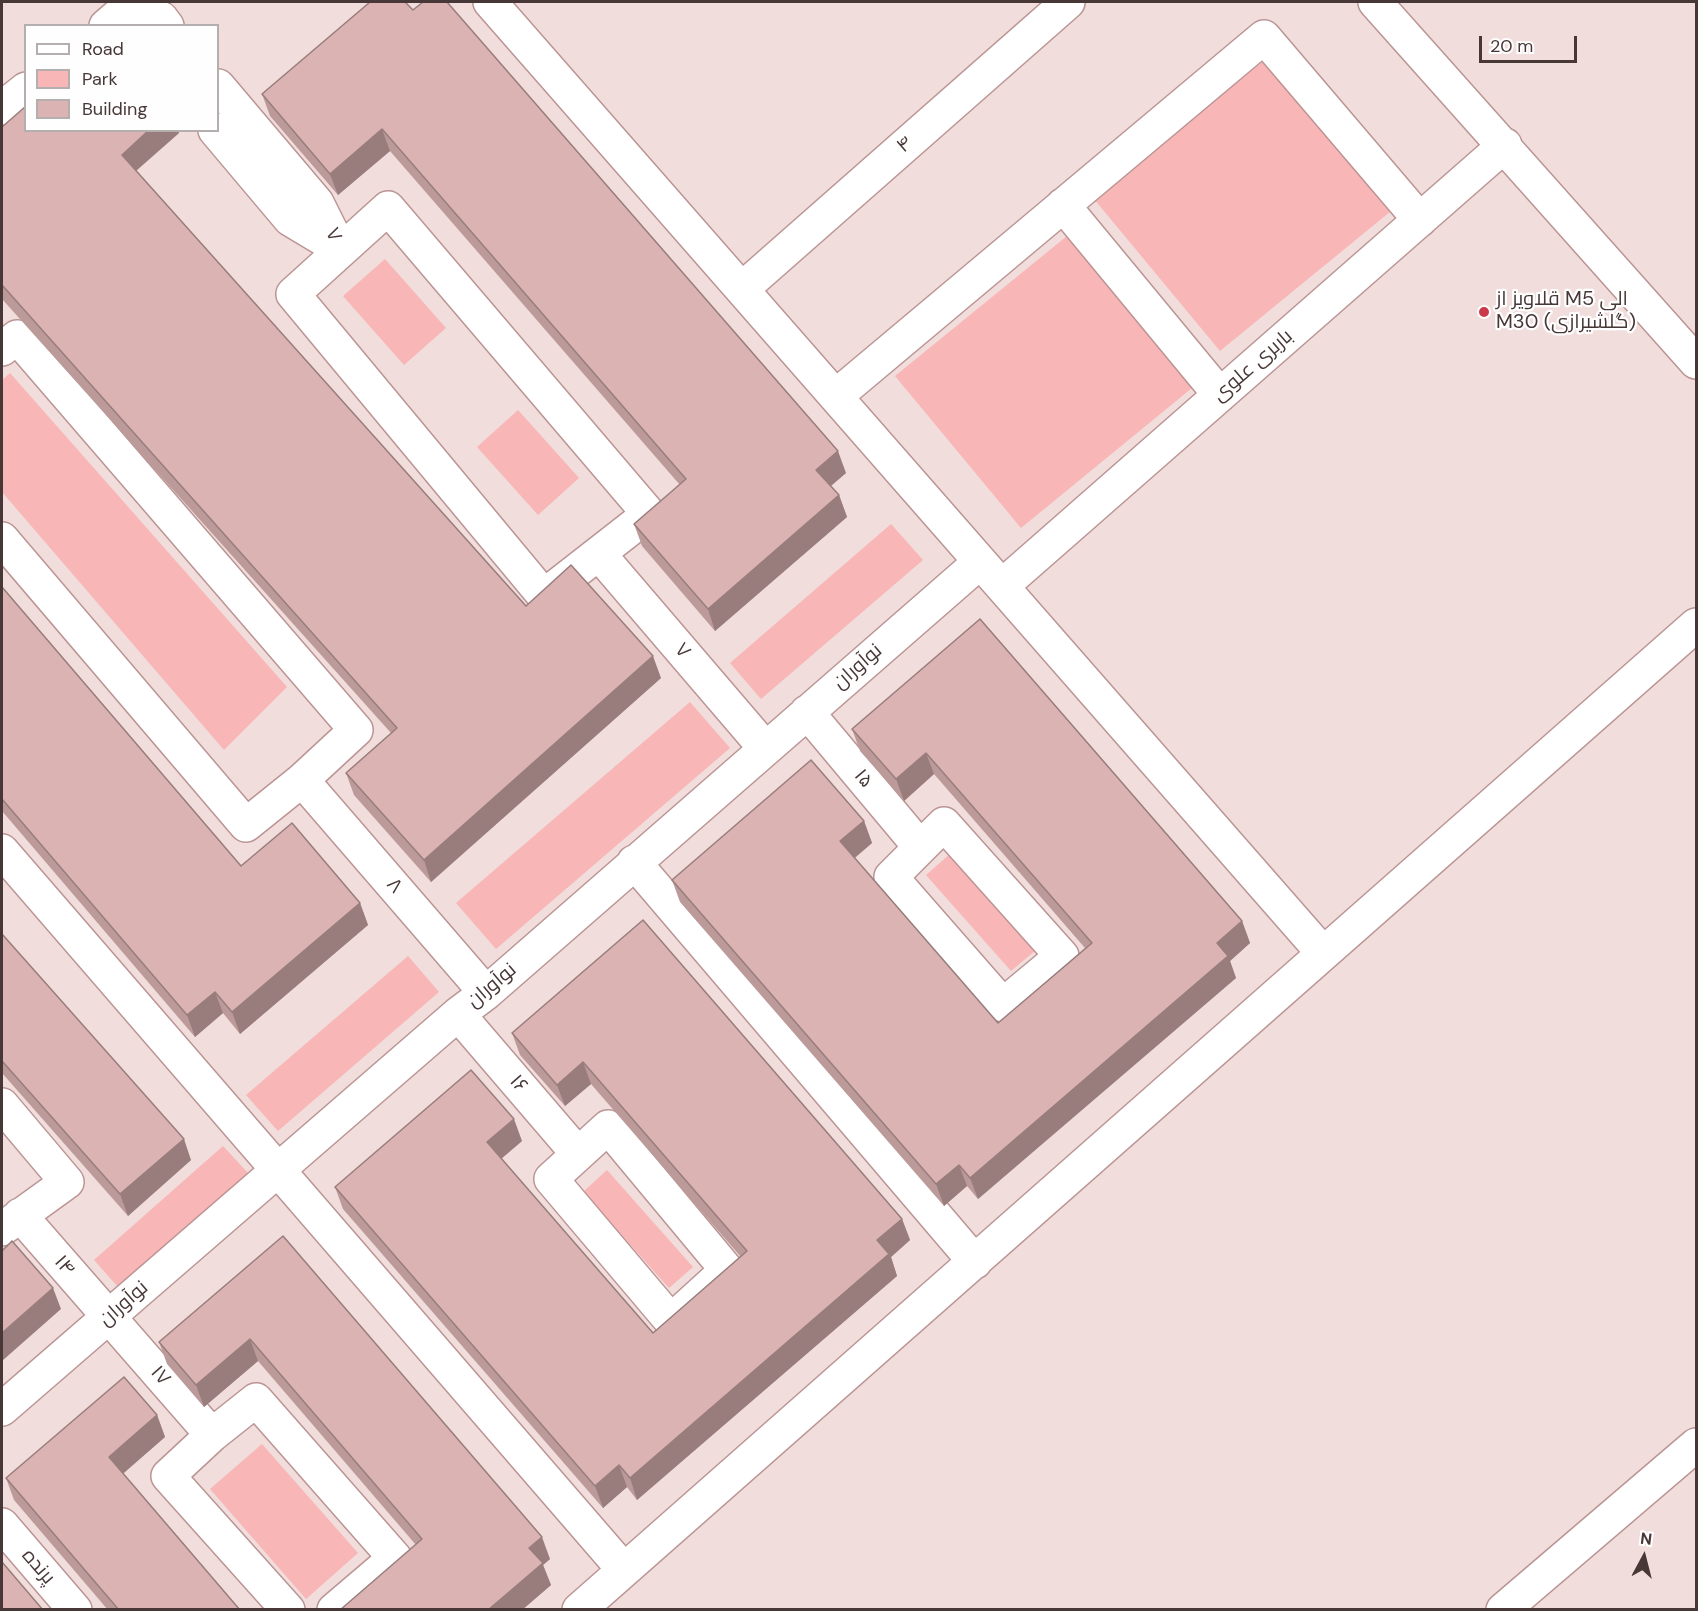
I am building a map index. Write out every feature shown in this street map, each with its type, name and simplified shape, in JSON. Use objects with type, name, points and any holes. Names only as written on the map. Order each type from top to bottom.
[{"type":"street","points":[[490,2],[1323,953]]},
{"type":"street","name":"۴","points":[[742,290],[1068,2]]},
{"type":"street","points":[[1375,2],[1505,145],[1696,362]]},
{"type":"street","points":[[126,15],[161,18],[166,24]]},
{"type":"street","points":[[836,396],[1264,37],[1420,220]]},
{"type":"street","name":"۷","points":[[219,87],[317,203],[340,249]]},
{"type":"street","points":[[2,108],[24,91]]},
{"type":"street","name":"۷","points":[[217,132],[290,219],[340,249]]},
{"type":"street","name":"باربری علوی","points":[[1002,586],[1505,145]]},
{"type":"street","points":[[1064,206],[1220,395]]},
{"type":"street","points":[[388,208],[649,514],[599,554],[544,596],[293,294],[340,249],[388,208]]},
{"type":"street","points":[[2,349],[17,336],[356,730],[302,780],[246,825],[2,539]]},
{"type":"street","name":"۷","points":[[599,554],[765,748]]},
{"type":"street","name":"نوآوران","points":[[2,1409],[458,1014],[486,993],[980,562]]},
{"type":"street","points":[[579,1610],[1696,625]]},
{"type":"street","name":"۱۵","points":[[807,712],[920,847]]},
{"type":"street","name":"۸","points":[[302,780],[486,993]]},
{"type":"street","points":[[944,824],[1062,956],[1003,1005],[891,877],[920,847],[944,824]]},
{"type":"street","points":[[2,851],[624,1570]]},
{"type":"street","points":[[634,862],[975,1262]]},
{"type":"street","name":"۱۶","points":[[458,1014],[578,1154]]},
{"type":"street","points":[[2,1105],[67,1182],[11,1222]]},
{"type":"street","points":[[608,1127],[727,1270],[670,1321],[551,1179],[578,1154],[608,1127]]},
{"type":"street","name":"۱۴","points":[[11,1222],[109,1317]]},
{"type":"street","name":"۱۷","points":[[109,1317],[212,1434]]},
{"type":"street","points":[[288,1610],[168,1476],[212,1434],[256,1400],[395,1558],[334,1610]]},
{"type":"street","points":[[1503,1610],[1696,1445]]},
{"type":"street","name":"پرنده","points":[[2,1525],[75,1610]]},
{"type":"shaded area","points":[[2,2],[1696,2],[1696,1609],[2,1609]]},
{"type":"green space","points":[[1266,59],[1391,211],[1220,351],[1094,199]]},
{"type":"green space","points":[[1067,236],[1192,388],[1021,528],[895,376]]},
{"type":"green space","points":[[385,259],[446,328],[404,365],[343,296]]},
{"type":"green space","points":[[10,373],[287,687],[224,750],[2,492],[2,380]]},
{"type":"green space","points":[[518,410],[579,478],[538,515],[477,447]]},
{"type":"green space","points":[[891,524],[923,560],[761,699],[730,663]]},
{"type":"green space","points":[[690,702],[730,748],[496,949],[456,903]]},
{"type":"green space","points":[[950,854],[1036,950],[1011,971],[926,875]]},
{"type":"green space","points":[[408,956],[439,992],[278,1131],[246,1095]]},
{"type":"green space","points":[[223,1146],[249,1174],[119,1288],[94,1260]]},
{"type":"green space","points":[[607,1170],[693,1267],[669,1288],[583,1192]]},
{"type":"green space","points":[[262,1444],[358,1553],[306,1599],[210,1489]]},
{"type":"building","points":[[370,2],[405,2],[413,10],[423,2],[447,2],[838,451],[816,470],[839,495],[708,609],[634,524],[686,479],[382,129],[330,174],[262,94]]},
{"type":"building","points":[[24,108],[24,132],[147,132],[122,155],[526,606],[571,565],[653,656],[424,860],[346,773],[397,728],[2,285],[2,127]]},
{"type":"building","points":[[2,587],[241,866],[292,823],[360,903],[232,1012],[215,992],[187,1015],[2,799]]},
{"type":"building","points":[[980,619],[1242,921],[1217,943],[1228,956],[970,1178],[959,1165],[936,1184],[672,880],[811,760],[864,821],[840,841],[998,1023],[1092,943],[926,753],[896,779],[852,729]]},
{"type":"building","points":[[643,920],[902,1219],[877,1240],[889,1254],[630,1478],[619,1465],[595,1486],[335,1187],[471,1070],[514,1119],[487,1142],[653,1333],[747,1251],[583,1062],[557,1085],[512,1033]]},
{"type":"building","points":[[2,934],[184,1139],[120,1194],[2,1061]]},
{"type":"building","points":[[283,1236],[542,1537],[529,1548],[543,1563],[488,1610],[340,1610],[422,1539],[250,1339],[196,1385],[159,1342]]},
{"type":"building","points":[[12,1241],[53,1288],[2,1333],[2,1251]]},
{"type":"building","points":[[124,1377],[157,1415],[109,1457],[240,1610],[119,1610],[6,1478]]},
{"type":"building","points":[[2,1562],[43,1610],[2,1610]]},
{"type":"place","name":"قلاویز از M5 الی M30 (گلشیرازی)","points":[[1484,312]]}]
